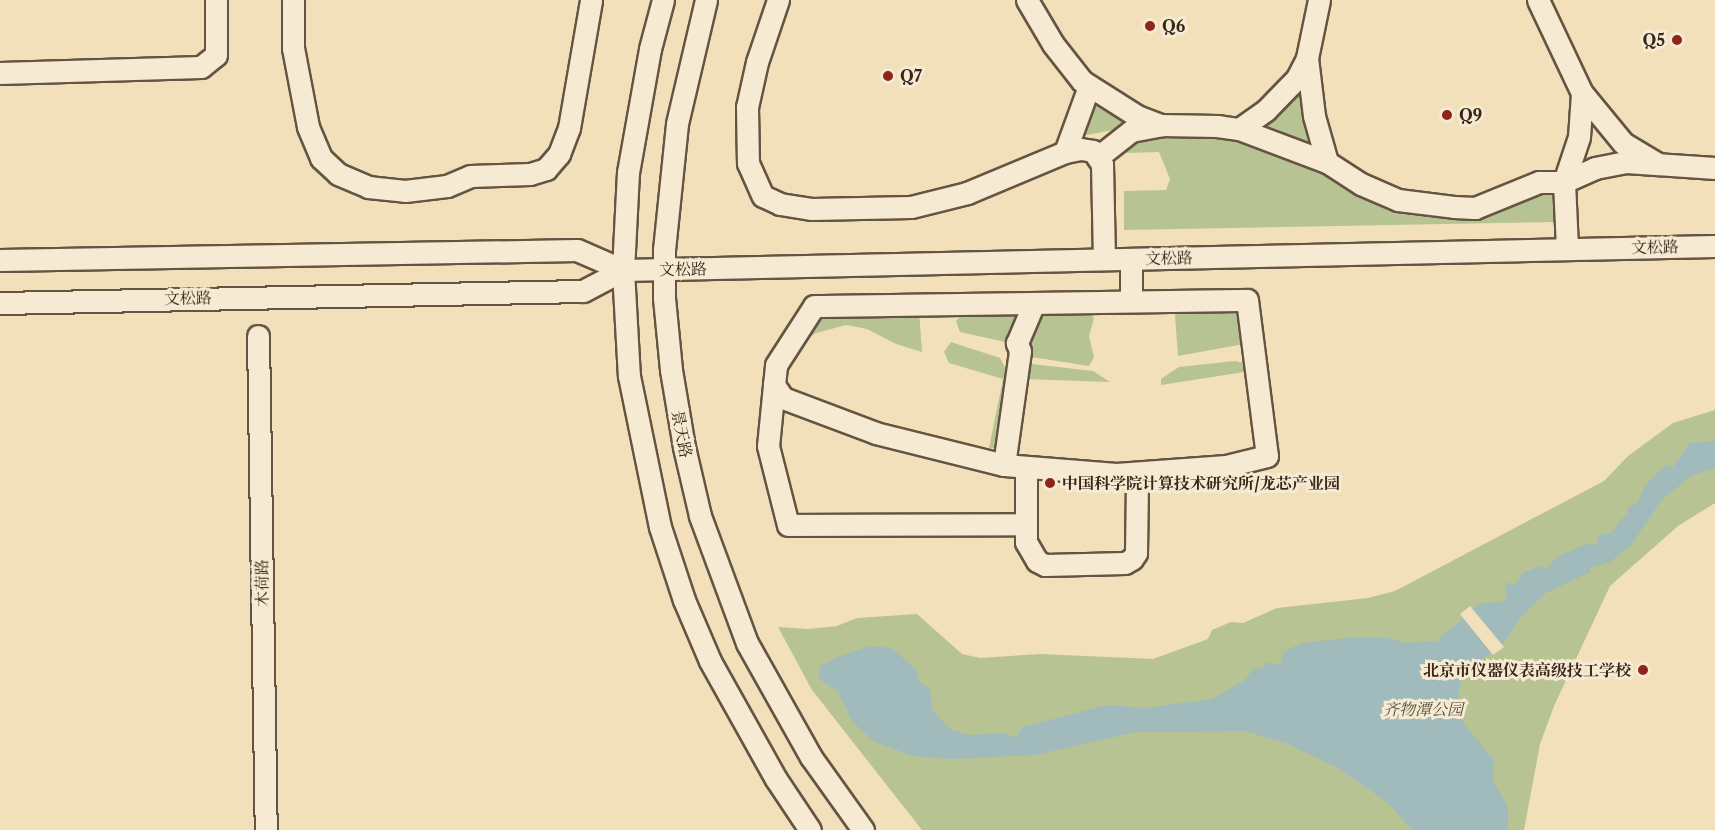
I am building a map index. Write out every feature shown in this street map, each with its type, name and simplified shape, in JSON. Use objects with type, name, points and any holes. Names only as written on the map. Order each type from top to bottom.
[{"type":"street","points":[[0,73],[201,67],[216,55],[216,0]]},
{"type":"street","points":[[293,0],[293,48],[308,127],[321,158],[338,174],[368,187],[405,190],[447,186],[470,176],[530,174],[546,169],[560,154],[569,128],[591,0]]},
{"type":"street","points":[[663,0],[636,117],[622,270],[629,376],[660,527],[710,661],[776,779],[810,830]]},
{"type":"street","name":"景天路","points":[[706,0],[677,124],[664,270],[670,370],[682,436],[700,516],[747,643],[811,757],[863,830]]},
{"type":"street","points":[[778,0],[757,62],[745,130],[752,178],[770,201],[794,208],[846,212],[911,207],[967,193],[1065,152],[1081,149],[1098,157],[1102,164],[1104,259]]},
{"type":"street","points":[[1028,0],[1053,44],[1089,86],[1137,116],[1161,125]]},
{"type":"street","points":[[1319,0],[1308,58],[1314,116],[1327,162]]},
{"type":"street","points":[[1538,0],[1582,93],[1623,143],[1657,164]]},
{"type":"street","points":[[1239,129],[1286,91],[1308,58]]},
{"type":"street","points":[[1065,152],[1089,86]]},
{"type":"street","points":[[1567,248],[1564,182],[1579,137],[1582,93]]},
{"type":"street","points":[[1098,157],[1131,131],[1161,125],[1239,129],[1327,162],[1361,184],[1398,200],[1454,207],[1476,207],[1539,183],[1564,182],[1574,175],[1615,164],[1715,168]]},
{"type":"street","name":"文松路","points":[[0,260],[577,250],[622,270],[664,270],[1715,246]]},
{"type":"street","points":[[1131,259],[1131,301]]},
{"type":"street","name":"文松路","points":[[0,303],[583,291],[622,270]]},
{"type":"street","points":[[774,385],[783,398],[876,433],[1004,465],[1026,468],[1146,472],[1226,466],[1267,456],[1247,300],[814,306],[776,365],[774,385],[768,446],[788,525],[1026,524]]},
{"type":"street","points":[[1004,465],[1020,351],[1017,344],[1034,303]]},
{"type":"street","name":"木荷路","points":[[258,336],[266,830]]},
{"type":"street","points":[[1026,468],[1026,524],[1030,552],[1045,565],[1125,563],[1136,553],[1135,494],[1146,472]]},
{"type":"green space","points":[[1297,91],[1303,93],[1315,145],[1260,127]]},
{"type":"green space","points":[[1094,99],[1131,119],[1126,127],[1088,135],[1080,133]]},
{"type":"green space","points":[[1159,132],[1230,134],[1319,166],[1396,208],[1554,190],[1555,222],[1124,230],[1124,191],[1166,190],[1170,179],[1159,152],[1125,153],[1126,145],[1131,138]]},
{"type":"green space","points":[[1241,306],[1244,344],[1178,356],[1175,315],[1179,308]]},
{"type":"green space","points":[[1010,309],[1017,317],[1010,343],[960,332],[956,321],[965,311]]},
{"type":"green space","points":[[1088,309],[1094,318],[1089,336],[1094,357],[1089,366],[1032,357],[1024,348],[1035,311]]},
{"type":"green space","points":[[919,311],[922,352],[896,344],[867,329],[846,325],[816,333],[806,339],[783,369],[820,313]]},
{"type":"green space","points":[[951,342],[1000,358],[1009,375],[996,448],[989,448],[1003,379],[949,363],[944,352]]},
{"type":"green space","points":[[1235,361],[1244,363],[1244,372],[1161,385],[1161,379],[1179,367]]},
{"type":"green space","points":[[1032,364],[1093,371],[1110,382],[1025,379]]},
{"type":"green space","name":"齐物潭公园","points":[[1715,410],[1715,503],[1678,526],[1610,586],[1554,706],[1540,744],[1524,830],[922,830],[812,690],[778,627],[808,629],[837,626],[857,618],[917,614],[962,654],[980,658],[1040,654],[1153,659],[1208,639],[1212,630],[1231,622],[1243,623],[1277,608],[1368,598],[1395,591],[1604,481],[1628,456],[1673,423]]},
{"type":"water","points":[[1715,441],[1715,468],[1693,475],[1662,499],[1632,544],[1610,562],[1590,568],[1590,572],[1546,593],[1520,618],[1504,643],[1479,662],[1464,666],[1458,695],[1460,712],[1463,723],[1494,760],[1493,781],[1508,807],[1508,830],[1412,830],[1387,802],[1336,767],[1290,745],[1246,731],[1136,732],[1035,755],[953,759],[912,756],[873,741],[853,722],[838,692],[819,679],[820,666],[840,656],[870,646],[891,648],[916,669],[919,682],[930,689],[932,709],[949,729],[969,735],[1005,733],[1015,738],[1023,727],[1107,705],[1145,708],[1212,699],[1245,680],[1253,669],[1262,668],[1267,662],[1281,666],[1283,652],[1302,643],[1356,637],[1389,638],[1405,643],[1437,641],[1480,603],[1503,602],[1507,595],[1505,583],[1515,584],[1524,572],[1541,566],[1546,569],[1558,556],[1589,543],[1597,546],[1598,535],[1612,533],[1620,520],[1628,515],[1627,508],[1637,504],[1645,486],[1665,465],[1673,467],[1690,443]]},
{"type":"pier","points":[[1470,606],[1504,647],[1493,655],[1460,614]]},
{"type":"place","name":"Q6","points":[[1150,26]]},
{"type":"place","name":"Q5","points":[[1677,40]]},
{"type":"place","name":"Q7","points":[[888,76]]},
{"type":"place","name":"Q9","points":[[1447,115]]},
{"type":"place","name":"中国科学院计算技术研究所/龙芯产业园","points":[[1050,483]]},
{"type":"place","name":"北京市仪器仪表高级技工学校","points":[[1643,670]]}]
